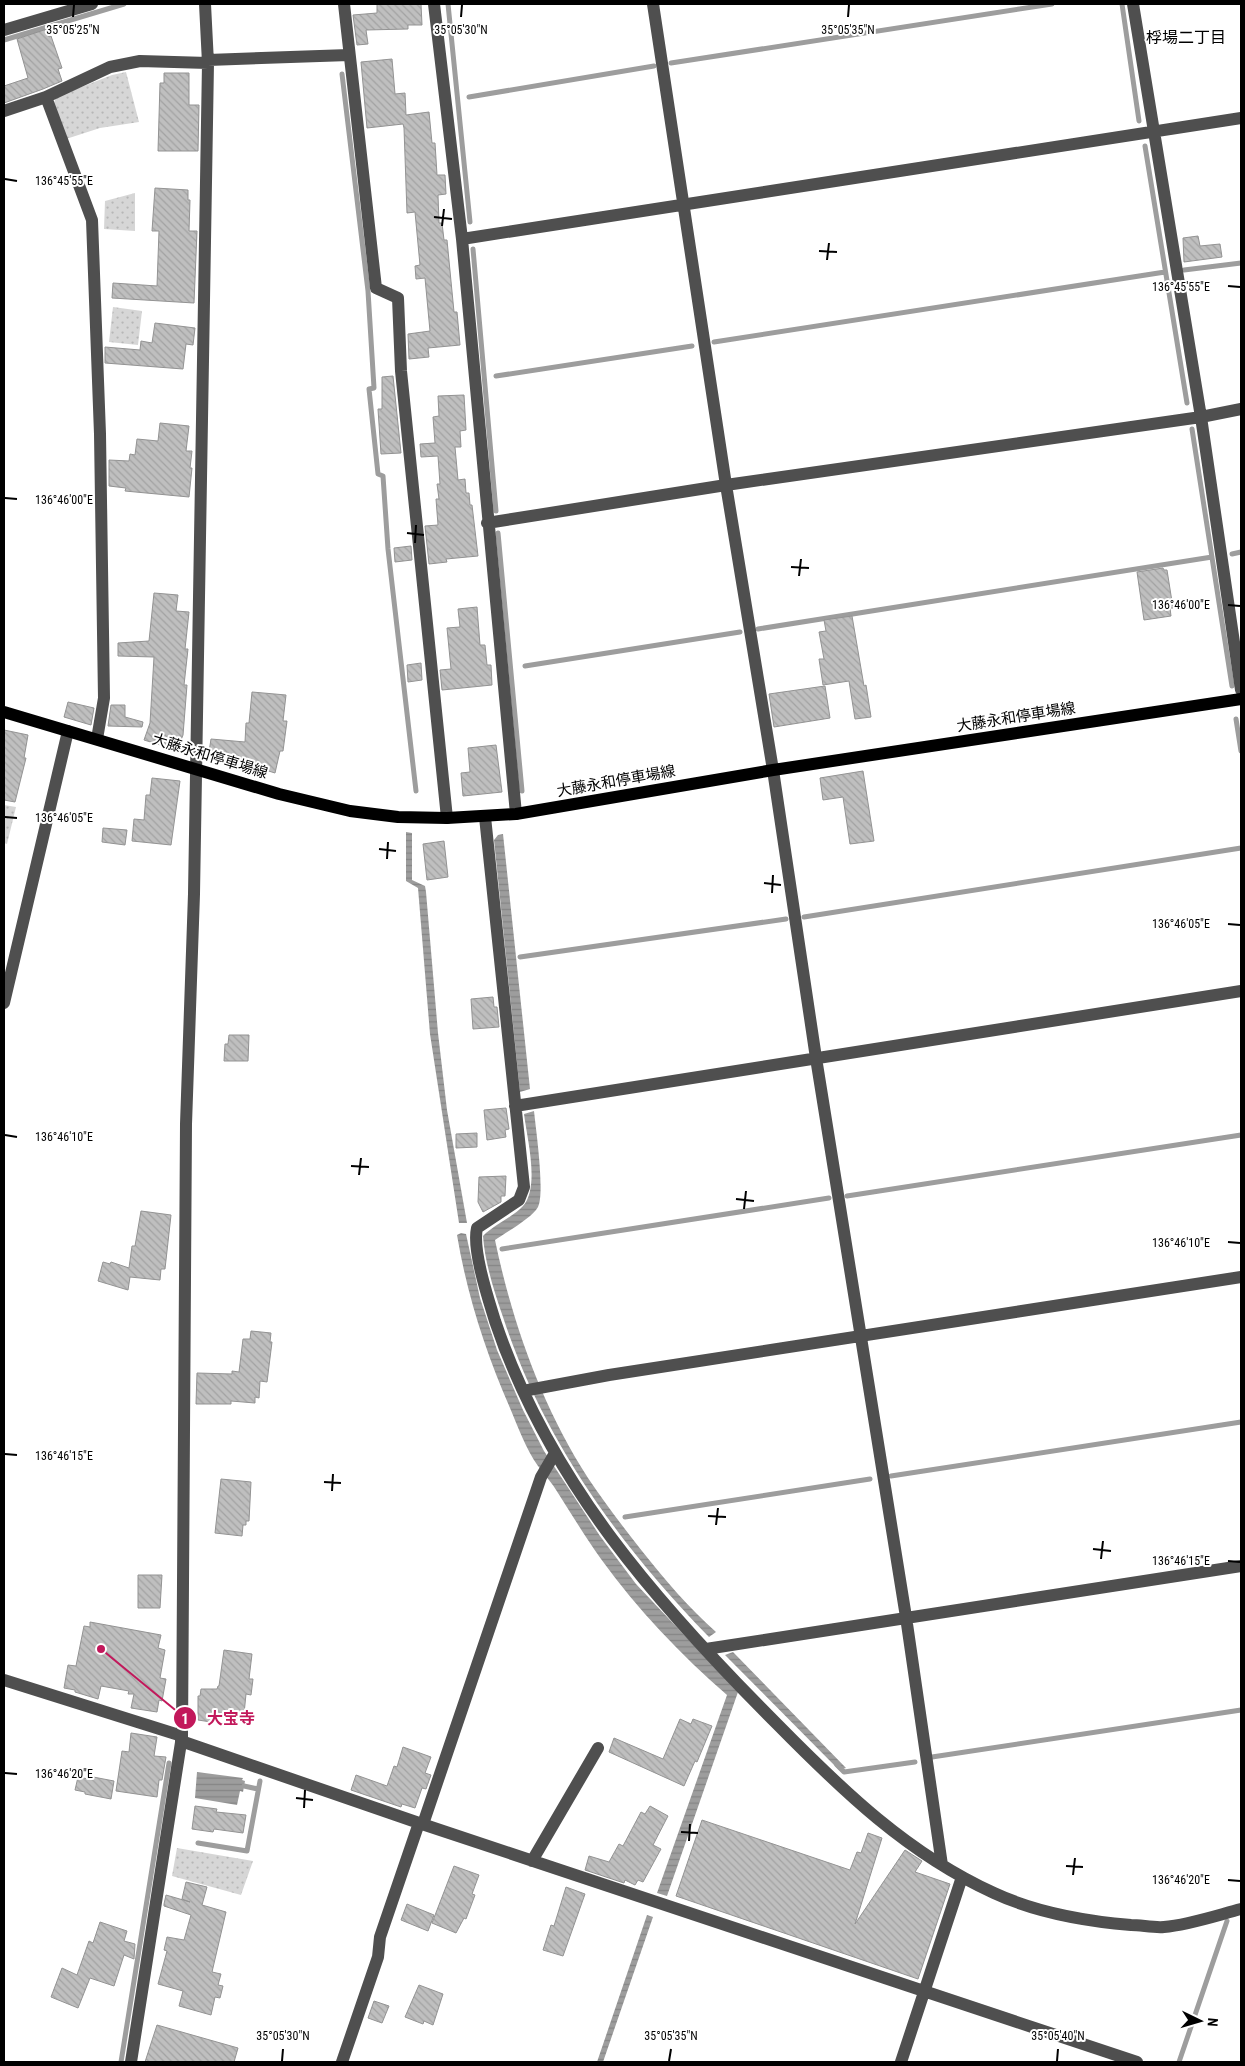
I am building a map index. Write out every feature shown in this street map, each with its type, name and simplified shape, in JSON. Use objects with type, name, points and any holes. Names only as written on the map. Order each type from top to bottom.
[{"type":"main road","name":"大藤永和停車場線","points":[[4,712],[279,794],[350,811],[398,817],[447,818],[516,814],[773,770],[1241,699]]},
{"type":"street","points":[[4,30],[92,4]]},
{"type":"street","points":[[131,2062],[181,1738],[186,1124],[196,768],[208,62],[205,4]]},
{"type":"street","points":[[344,4],[349,55],[352,59],[376,288],[398,298],[401,371],[447,818]]},
{"type":"street","points":[[434,4],[462,239],[487,523],[516,814]]},
{"type":"street","points":[[653,4],[685,204],[726,485],[773,770],[816,1058],[906,1617],[942,1865]]},
{"type":"street","points":[[1133,4],[1201,417],[1241,690]]},
{"type":"street","points":[[4,111],[118,66],[140,61],[208,62],[349,55]]},
{"type":"street","points":[[46,96],[92,220],[100,444],[104,698],[97,739]]},
{"type":"street","points":[[462,239],[1241,118]]},
{"type":"street","points":[[487,523],[726,485],[1201,417],[1241,409]]},
{"type":"street","points":[[4,1003],[68,731]]},
{"type":"street","points":[[485,817],[524,1192],[519,1200],[477,1228],[475,1238],[487,1296],[504,1347],[555,1454],[605,1530],[642,1580],[743,1690],[839,1786],[876,1818],[962,1877],[995,1894],[1041,1911],[1113,1923],[1163,1927],[1241,1909]]},
{"type":"street","points":[[515,1106],[1241,991]]},
{"type":"street","points":[[526,1391],[609,1375],[1241,1277]]},
{"type":"street","points":[[342,2062],[378,1957],[380,1937],[542,1477],[555,1454]]},
{"type":"street","points":[[706,1649],[1241,1566]]},
{"type":"street","points":[[4,1680],[181,1738],[421,1824],[1137,2062]]},
{"type":"street","points":[[532,1860],[598,1748]]},
{"type":"street","points":[[901,2062],[962,1877]]},
{"type":"shaded area","points":[[126,72],[139,122],[100,128],[66,139],[53,106],[56,97],[112,75]]},
{"type":"shaded area","points":[[135,193],[135,231],[104,229],[105,201]]},
{"type":"shaded area","points":[[113,307],[142,311],[138,345],[109,342]]},
{"type":"shaded area","points":[[4,805],[16,807],[7,844],[4,843]]},
{"type":"shaded area","points":[[406,832],[412,833],[412,880],[425,886],[426,892],[438,1033],[447,1110],[467,1223],[459,1223],[430,1034],[418,888],[406,881]]},
{"type":"shaded area","points":[[503,834],[530,1089],[520,1092],[494,840],[498,835]]},
{"type":"shaded area","points":[[534,1111],[541,1189],[538,1207],[524,1220],[495,1240],[510,1302],[520,1333],[543,1393],[571,1451],[621,1524],[659,1573],[716,1632],[709,1637],[676,1602],[615,1528],[562,1448],[520,1362],[493,1287],[483,1236],[519,1210],[528,1198],[532,1175],[524,1114]]},
{"type":"shaded area","points":[[461,1233],[466,1234],[480,1298],[497,1350],[523,1410],[544,1451],[600,1536],[636,1584],[738,1692],[667,1896],[657,1893],[727,1695],[676,1648],[629,1596],[584,1535],[556,1489],[538,1466],[522,1438],[485,1345],[461,1257],[457,1235]]},
{"type":"shaded area","points":[[733,1652],[846,1768],[839,1770],[725,1655]]},
{"type":"shaded area","points":[[197,1772],[243,1778],[242,1780],[245,1781],[243,1792],[240,1791],[237,1805],[195,1798]]},
{"type":"shaded area","points":[[177,1848],[253,1861],[241,1895],[172,1876]]},
{"type":"shaded area","points":[[647,1915],[653,1917],[603,2062],[597,2062]]},
{"type":"building","points":[[377,4],[421,4],[422,25],[408,25],[408,29],[366,30],[368,44],[357,45],[353,15],[377,13]]},
{"type":"building","points":[[47,29],[62,68],[58,69],[62,81],[4,103],[4,86],[28,78],[17,39]]},
{"type":"building","points":[[392,59],[395,94],[405,93],[406,115],[429,112],[432,143],[435,143],[437,175],[445,175],[446,194],[438,195],[439,223],[442,223],[444,240],[447,240],[454,312],[457,312],[460,345],[428,348],[429,357],[409,359],[408,334],[430,331],[425,278],[416,279],[415,266],[420,265],[415,212],[407,213],[404,128],[403,124],[367,128],[361,62]]},
{"type":"building","points":[[164,73],[189,73],[189,105],[199,105],[198,151],[158,151],[160,83],[164,83]]},
{"type":"building","points":[[155,188],[188,190],[188,200],[190,200],[189,231],[197,231],[194,303],[112,298],[113,283],[157,286],[159,231],[152,231]]},
{"type":"building","points":[[1198,236],[1200,246],[1220,244],[1222,257],[1184,262],[1183,238]]},
{"type":"building","points":[[155,323],[195,328],[193,345],[186,344],[183,369],[105,363],[105,347],[140,350],[141,341],[152,343]]},
{"type":"building","points":[[393,376],[401,453],[381,454],[378,409],[382,409],[382,377]]},
{"type":"building","points":[[464,395],[466,430],[460,431],[461,447],[455,447],[458,480],[465,479],[466,493],[469,493],[470,505],[472,505],[478,556],[446,559],[447,562],[429,564],[425,526],[438,525],[436,499],[439,499],[437,484],[440,484],[438,456],[421,457],[420,444],[435,443],[433,417],[439,416],[438,396]]},
{"type":"building","points":[[160,423],[189,426],[186,451],[192,451],[190,468],[192,468],[189,497],[125,491],[126,488],[109,486],[109,460],[129,461],[130,454],[135,455],[137,439],[158,441]]},
{"type":"building","points":[[411,546],[412,560],[395,562],[394,548]]},
{"type":"building","points":[[1163,568],[1167,570],[1173,608],[1170,608],[1171,616],[1144,620],[1137,572]]},
{"type":"building","points":[[154,593],[178,595],[176,611],[189,612],[185,649],[188,649],[184,685],[187,685],[183,735],[177,750],[144,740],[150,723],[154,657],[118,656],[118,643],[149,641]]},
{"type":"building","points":[[477,607],[480,645],[485,645],[487,665],[491,665],[492,685],[442,690],[440,670],[451,669],[447,628],[460,627],[458,609]]},
{"type":"building","points":[[852,616],[871,717],[855,719],[849,681],[823,685],[819,659],[824,659],[819,632],[826,631],[824,620]]},
{"type":"building","points":[[421,663],[422,680],[408,682],[407,665]]},
{"type":"building","points":[[825,686],[830,718],[774,727],[769,694]]},
{"type":"building","points":[[252,692],[286,695],[283,721],[287,721],[283,751],[280,751],[275,773],[233,760],[234,758],[209,752],[211,739],[245,742],[246,723],[249,723]]},
{"type":"building","points":[[68,702],[94,708],[91,725],[64,717]]},
{"type":"building","points":[[111,705],[125,705],[125,717],[143,722],[142,727],[108,726]]},
{"type":"building","points":[[4,730],[28,735],[24,758],[26,758],[15,802],[4,800]]},
{"type":"building","points":[[496,745],[502,792],[463,796],[461,773],[470,772],[468,748]]},
{"type":"building","points":[[863,771],[874,841],[850,844],[843,797],[823,800],[820,778]]},
{"type":"building","points":[[152,778],[180,781],[171,845],[132,841],[134,819],[144,820],[146,795],[150,795]]},
{"type":"building","points":[[103,828],[127,830],[125,845],[102,842]]},
{"type":"building","points":[[444,841],[448,877],[427,880],[423,844]]},
{"type":"building","points":[[493,997],[494,1007],[497,1007],[499,1027],[473,1029],[471,999]]},
{"type":"building","points":[[229,1035],[249,1035],[248,1061],[224,1061],[225,1044],[228,1044]]},
{"type":"building","points":[[506,1108],[509,1129],[505,1130],[506,1137],[487,1140],[484,1110]]},
{"type":"building","points":[[477,1133],[477,1147],[456,1148],[456,1134]]},
{"type":"building","points":[[506,1176],[505,1196],[501,1196],[501,1202],[483,1212],[478,1202],[479,1177]]},
{"type":"building","points":[[141,1211],[171,1215],[165,1269],[161,1269],[160,1280],[130,1277],[128,1290],[98,1281],[103,1262],[110,1264],[111,1262],[129,1268],[132,1246],[135,1246]]},
{"type":"building","points":[[251,1331],[271,1333],[270,1342],[272,1342],[267,1382],[260,1381],[259,1398],[255,1397],[255,1403],[231,1401],[231,1404],[196,1404],[197,1373],[232,1374],[232,1371],[239,1372],[243,1339],[250,1339]]},
{"type":"building","points":[[221,1479],[251,1482],[249,1521],[246,1521],[246,1525],[243,1525],[242,1536],[215,1533]]},
{"type":"building","points":[[138,1575],[162,1575],[160,1608],[138,1608]]},
{"type":"building","points":[[90,1622],[161,1635],[158,1648],[165,1650],[160,1678],[166,1679],[162,1701],[159,1700],[157,1712],[131,1708],[134,1694],[128,1694],[129,1691],[101,1686],[98,1699],[64,1688],[68,1665],[76,1666],[84,1626],[90,1627]]},
{"type":"building","points":[[224,1650],[252,1654],[249,1679],[253,1679],[251,1695],[246,1694],[244,1714],[241,1714],[240,1718],[214,1715],[211,1722],[198,1720],[198,1696],[200,1696],[201,1689],[217,1689],[219,1686]]},
{"type":"building","points":[[680,1719],[691,1724],[693,1719],[712,1726],[697,1762],[695,1761],[684,1786],[609,1752],[614,1738],[663,1759]]},
{"type":"building","points":[[131,1733],[157,1737],[154,1756],[166,1757],[162,1780],[159,1780],[157,1797],[116,1791],[122,1751],[129,1752]]},
{"type":"building","points":[[403,1747],[431,1757],[425,1773],[431,1775],[426,1789],[422,1788],[415,1808],[402,1804],[401,1807],[351,1790],[356,1775],[387,1786],[394,1766],[397,1767]]},
{"type":"building","points":[[88,1776],[114,1781],[111,1799],[75,1790],[78,1777],[88,1779]]},
{"type":"building","points":[[195,1806],[217,1809],[216,1812],[246,1815],[243,1833],[214,1829],[213,1832],[192,1829]]},
{"type":"building","points":[[650,1806],[668,1816],[653,1845],[661,1849],[643,1882],[638,1880],[635,1885],[625,1880],[624,1883],[585,1870],[589,1856],[609,1862],[619,1844],[623,1846],[641,1812],[645,1814]]},
{"type":"building","points":[[702,1820],[850,1870],[857,1852],[861,1853],[868,1833],[882,1838],[855,1924],[905,1850],[922,1861],[915,1872],[950,1884],[918,1979],[676,1896]]},
{"type":"building","points":[[454,1866],[479,1875],[472,1894],[475,1895],[466,1919],[464,1918],[456,1933],[432,1923]]},
{"type":"building","points":[[186,1882],[207,1887],[202,1905],[226,1912],[212,1972],[221,1974],[218,1985],[223,1986],[220,1998],[215,1997],[211,2015],[179,2006],[183,1991],[158,1984],[167,1951],[164,1950],[167,1937],[184,1940],[191,1915],[164,1906],[166,1895],[190,1902],[182,1899]]},
{"type":"building","points":[[566,1887],[585,1894],[563,1956],[543,1950],[551,1925],[554,1926]]},
{"type":"building","points":[[407,1904],[434,1915],[428,1931],[401,1920]]},
{"type":"building","points":[[100,1922],[127,1931],[124,1941],[135,1944],[134,1959],[124,1955],[114,1986],[90,1978],[78,2008],[51,1997],[62,1968],[77,1975],[89,1941],[93,1943]]},
{"type":"building","points":[[419,1985],[443,1994],[433,2025],[424,2021],[423,2024],[405,2017]]},
{"type":"building","points":[[374,2001],[389,2006],[382,2023],[368,2018]]},
{"type":"building","points":[[157,2025],[238,2048],[234,2062],[145,2062]]},
{"type":"waterway","points":[[4,40],[124,4]]},
{"type":"waterway","points":[[448,4],[470,222]]},
{"type":"waterway","points":[[671,63],[1052,4]]},
{"type":"waterway","points":[[1122,4],[1139,121]]},
{"type":"waterway","points":[[469,97],[654,66]]},
{"type":"waterway","points":[[342,74],[368,291],[374,388],[369,389],[378,474],[383,476],[388,549],[416,791]]},
{"type":"waterway","points":[[1145,146],[1187,403]]},
{"type":"waterway","points":[[473,249],[496,511]]},
{"type":"waterway","points":[[1184,270],[1241,263]]},
{"type":"waterway","points":[[714,342],[1165,272]]},
{"type":"waterway","points":[[496,376],[692,346]]},
{"type":"waterway","points":[[1192,429],[1232,686]]},
{"type":"waterway","points":[[498,533],[522,791]]},
{"type":"waterway","points":[[1232,554],[1241,552]]},
{"type":"waterway","points":[[758,629],[1212,557]]},
{"type":"waterway","points":[[525,666],[740,632]]},
{"type":"waterway","points":[[1236,719],[1241,751]]},
{"type":"waterway","points":[[804,917],[1241,848]]},
{"type":"waterway","points":[[520,957],[786,919]]},
{"type":"waterway","points":[[847,1196],[1241,1135]]},
{"type":"waterway","points":[[502,1249],[829,1198]]},
{"type":"waterway","points":[[891,1476],[1241,1422]]},
{"type":"waterway","points":[[625,1517],[870,1479]]},
{"type":"waterway","points":[[932,1757],[1241,1710]]},
{"type":"waterway","points":[[837,1765],[844,1772],[915,1762]]},
{"type":"waterway","points":[[121,2062],[169,1763]]},
{"type":"waterway","points":[[198,1843],[247,1851],[260,1781]]},
{"type":"waterway","points":[[244,1786],[258,1789]]},
{"type":"waterway","points":[[1179,2062],[1227,1921]]},
{"type":"place","name":"大宝寺","points":[[101,1649]]},
{"type":"district","name":"桴場二丁目","points":[[1186,37]]}]
